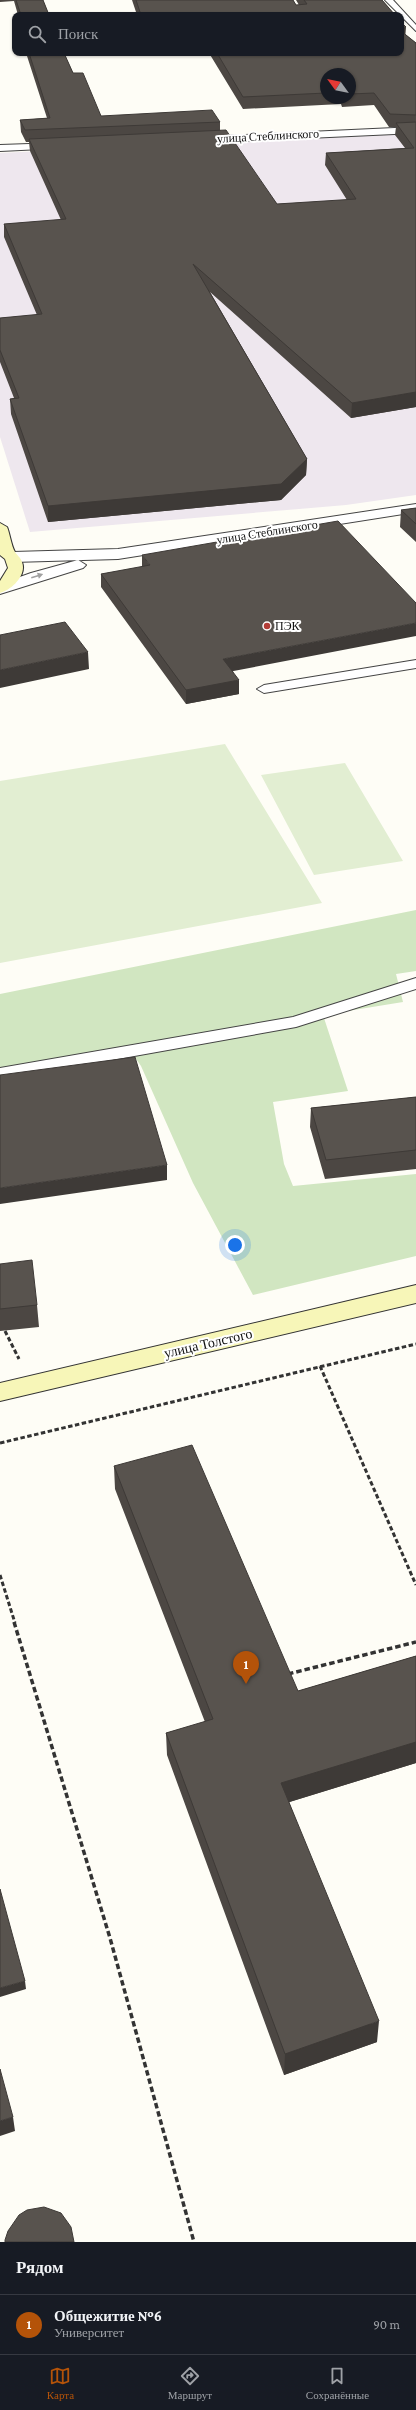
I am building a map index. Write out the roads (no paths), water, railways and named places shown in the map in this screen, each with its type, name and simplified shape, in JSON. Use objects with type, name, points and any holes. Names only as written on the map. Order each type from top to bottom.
[{"type":"street","name":"улица Стеблинского","points":[[193,140],[416,130]]},
{"type":"street","points":[[0,148],[67,145]]},
{"type":"street","name":"улица Стеблинского","points":[[118,554],[416,508]]},
{"type":"street","points":[[0,527],[6,552],[17,566],[15,575],[0,589]]},
{"type":"street","points":[[6,552],[118,554]]},
{"type":"street","points":[[0,589],[36,576],[118,554]]},
{"type":"street","name":"улица Толстого","points":[[0,1392],[416,1294]]},
{"type":"lane","points":[[389,0],[400,12]]},
{"type":"lane","points":[[404,16],[416,29],[407,32]]},
{"type":"lane","points":[[407,19],[416,19]]},
{"type":"lane","points":[[264,689],[416,664]]},
{"type":"lane","points":[[0,1074],[296,1022],[416,983]]},
{"type":"place","name":"ПЭК","points":[[267,626]]},
{"type":"place","name":"Общежитие №6","points":[[246,1684]]}]
